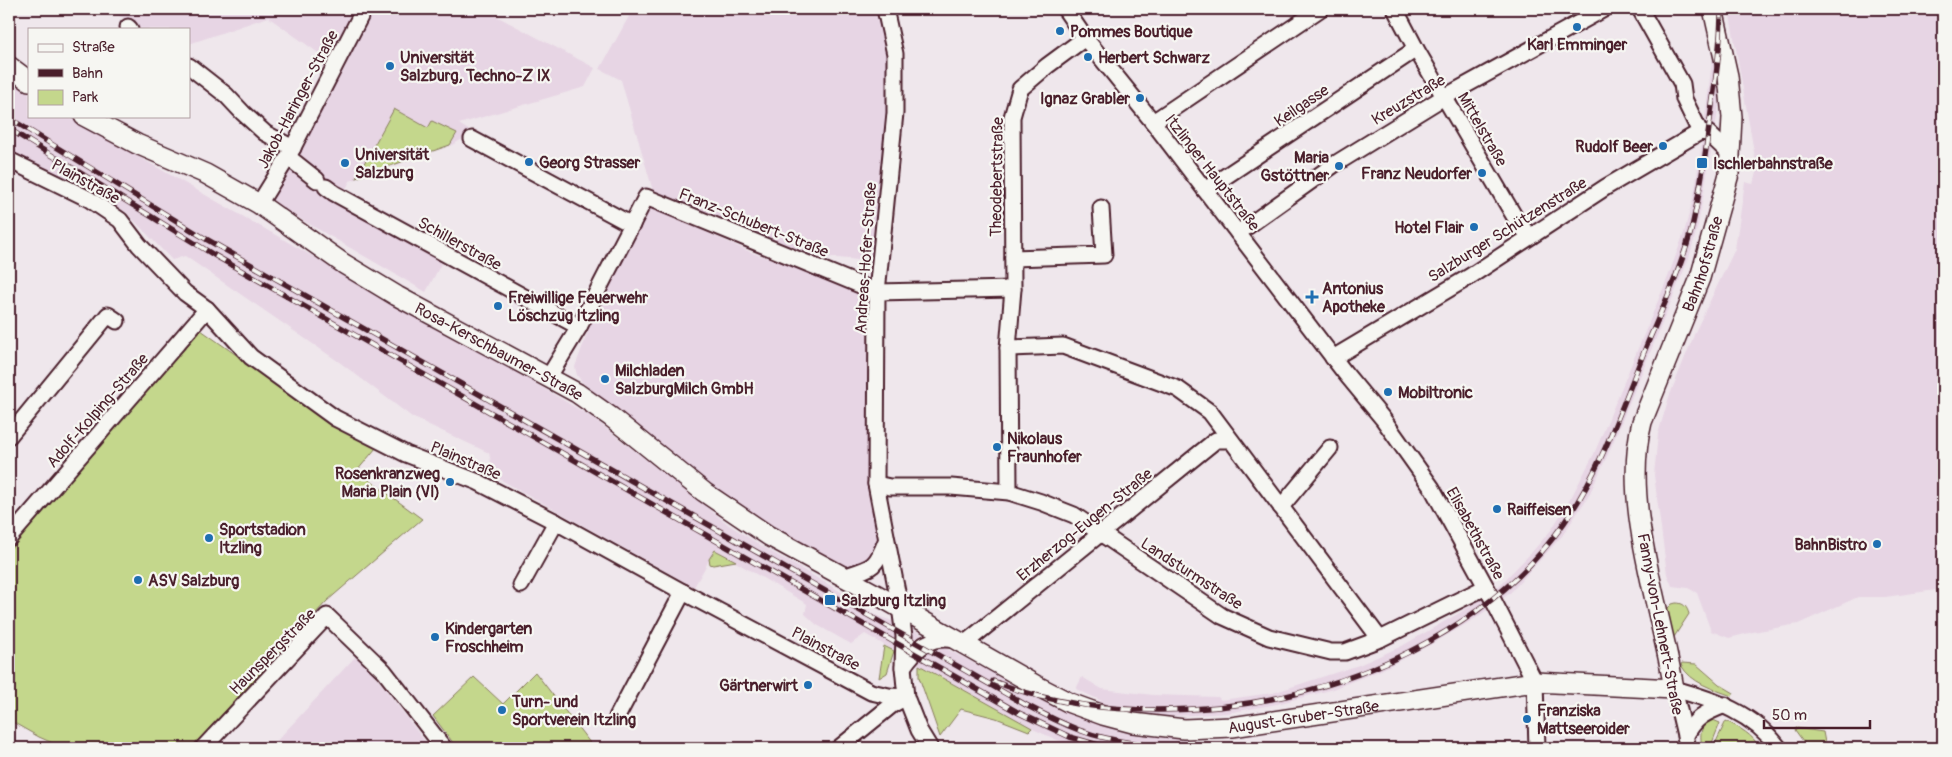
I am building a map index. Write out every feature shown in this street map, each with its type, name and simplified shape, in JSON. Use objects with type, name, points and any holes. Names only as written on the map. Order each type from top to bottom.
[{"type":"main road","name":"Bahnhofstraße","points":[[1640,512],[1636,482],[1640,428],[1700,278],[1729,174],[1732,117],[1728,76],[1713,9]]},
{"type":"main road","points":[[9,66],[28,80]]},
{"type":"main road","name":"Rosa-Kerschbaumer-Straße","points":[[88,118],[137,144],[206,174],[259,204],[344,264],[397,296],[577,393],[611,417],[739,518],[900,608]]},
{"type":"main road","name":"Fanny-von-Lehnert-Straße","points":[[1640,512],[1651,582],[1674,689]]},
{"type":"main road","name":"August-Gruber-Straße","points":[[900,608],[1070,703],[1133,723],[1184,729],[1232,727],[1535,682],[1674,689]]},
{"type":"street","name":"Jakob-Haringer-Straße","points":[[259,204],[290,152],[364,9]]},
{"type":"street","name":"Andreas-Hofer-Straße","points":[[885,9],[891,30],[894,54],[895,114],[877,292],[876,484],[904,636],[903,667],[906,697]]},
{"type":"street","name":"Itzlinger Hauptstraße","points":[[1064,9],[1153,122],[1333,358]]},
{"type":"street","points":[[1153,122],[1320,9]]},
{"type":"street","name":"Mittelstraße","points":[[1395,9],[1416,49],[1520,226],[1531,236]]},
{"type":"street","name":"Kreuzstraße","points":[[1238,233],[1334,164],[1445,96],[1604,9]]},
{"type":"street","points":[[1640,9],[1682,84],[1684,99],[1704,132],[1730,154]]},
{"type":"street","name":"Theodebertstraße","points":[[1009,492],[1008,348],[1013,289],[1012,117],[1020,89],[1085,38]]},
{"type":"street","name":"Keilgasse","points":[[1205,190],[1416,49]]},
{"type":"street","name":"Schillerstraße","points":[[190,67],[226,95],[243,113],[290,152],[334,194],[579,327]]},
{"type":"street","name":"Salzburger Schützenstraße","points":[[1333,358],[1469,277],[1606,187],[1732,117]]},
{"type":"street","points":[[472,139],[632,225]]},
{"type":"street","name":"Plainstraße","points":[[9,160],[89,199],[120,220],[139,245],[185,293],[207,309],[251,357],[335,418],[406,454],[478,482],[871,692],[906,697]]},
{"type":"street","name":"Franz-Schubert-Straße","points":[[548,378],[579,327],[646,197],[877,292]]},
{"type":"street","name":"Theodebertstraße","points":[[1013,258],[1104,255],[1101,208]]},
{"type":"street","points":[[877,292],[1013,289]]},
{"type":"street","name":"Adolf-Kolping-Straße","points":[[10,535],[207,309]]},
{"type":"street","points":[[9,436],[108,315],[117,321]]},
{"type":"street","points":[[1008,348],[1063,346],[1178,390],[1210,412],[1380,639]]},
{"type":"street","name":"Elisabethstraße","points":[[1333,358],[1383,419],[1432,488],[1486,587],[1535,682],[1537,748]]},
{"type":"street","name":"Erzherzog-Eugen-Straße","points":[[962,643],[1216,440],[1230,440]]},
{"type":"street","points":[[1281,507],[1330,448]]},
{"type":"street","name":"Landsturmstraße","points":[[876,484],[890,487],[950,487],[1009,492],[1074,515],[1222,616],[1269,638],[1331,652],[1345,652],[1380,639],[1486,587]]},
{"type":"street","points":[[521,585],[556,522]]},
{"type":"street","points":[[842,577],[868,569],[876,563],[886,541]]},
{"type":"street","points":[[617,717],[683,592]]},
{"type":"street","name":"Haunspergstraße","points":[[202,748],[327,616],[384,670],[444,748]]},
{"type":"street","points":[[903,667],[920,646],[927,642],[938,639],[962,643]]},
{"type":"street","points":[[1674,689],[1724,705],[1752,720],[1779,748]]},
{"type":"street","name":"Fanny-von-Lehnert-Straße","points":[[1674,689],[1686,742]]},
{"type":"street","points":[[839,748],[892,705],[906,697],[919,730],[930,748]]},
{"type":"street","name":"Fanny-von-Lehnert-Straße","points":[[1686,742],[1694,721],[1704,713],[1724,705]]},
{"type":"shaded area","name":"Universität Salzburg","points":[[108,9],[483,9],[595,68],[585,87],[459,124],[473,133],[452,145],[350,181],[345,191],[449,249],[426,292],[268,200],[346,66],[317,52],[268,17],[190,44],[190,28],[139,28]]},
{"type":"shaded area","points":[[633,9],[885,9],[895,54],[880,262],[795,254],[653,191],[621,80],[600,69]]},
{"type":"shaded area","points":[[1716,9],[1727,9],[1719,105],[1698,225],[1689,258],[1609,452],[1588,497],[1562,536],[1510,593],[1476,618],[1435,642],[1381,670],[1330,690],[1277,704],[1227,713],[1144,718],[1070,713],[1082,719],[1137,735],[1214,743],[1313,748],[1075,748],[1035,730],[865,634],[851,644],[817,625],[805,614],[807,604],[715,550],[694,587],[494,476],[489,453],[412,417],[342,364],[185,256],[172,260],[126,212],[48,173],[9,156],[9,77],[28,91],[28,118],[71,118],[533,382],[593,418],[729,525],[838,590],[875,615],[909,627],[1023,689],[1071,698],[1102,701],[1076,689],[1082,677],[1102,689],[1153,695],[1218,697],[1221,700],[1273,693],[1359,665],[1402,646],[1473,605],[1501,584],[1552,529],[1594,454],[1668,277],[1684,233],[1694,195],[1715,39]]},
{"type":"shaded area","points":[[1729,9],[1943,9],[1943,589],[1885,597],[1858,597],[1798,624],[1729,638],[1711,631],[1697,593],[1688,588],[1672,586],[1667,574],[1654,475],[1658,434],[1669,397],[1696,330],[1735,249],[1745,182],[1753,184],[1757,169]]},
{"type":"shaded area","points":[[650,207],[755,254],[877,292],[877,339],[886,541],[876,558],[848,569],[801,548],[713,489],[582,382],[577,375],[575,367],[594,315]]},
{"type":"shaded area","points":[[356,656],[373,673],[430,748],[270,748]]},
{"type":"green space","points":[[394,109],[428,128],[432,121],[457,133],[450,145],[356,178]]},
{"type":"green space","name":"Sportstadion Itzling","points":[[201,330],[290,393],[376,448],[357,471],[422,519],[327,601],[191,748],[64,748],[39,737],[9,720],[9,547]]},
{"type":"green space","points":[[715,550],[736,561],[710,564],[709,559]]},
{"type":"green space","points":[[1676,603],[1685,606],[1689,614],[1674,637],[1666,610]]},
{"type":"green space","points":[[884,646],[894,651],[887,673],[879,678]]},
{"type":"green space","points":[[1682,663],[1696,664],[1719,684],[1734,693],[1732,696],[1697,681],[1685,671],[1681,665]]},
{"type":"green space","points":[[919,665],[1032,728],[1029,731],[996,718],[961,709],[940,737],[919,677]]},
{"type":"green space","name":"Turn- und Sportverein Itzling","points":[[535,672],[594,748],[457,748],[433,716],[474,677],[503,704]]},
{"type":"green space","points":[[1713,720],[1720,723],[1710,748],[1702,748],[1703,728],[1708,722]]},
{"type":"green space","points":[[1726,721],[1749,735],[1760,748],[1713,748]]},
{"type":"green space","points":[[1796,728],[1823,732],[1826,748],[1808,748],[1795,730]]},
{"type":"railway","points":[[993,681],[1020,691],[1048,698],[1104,708],[1190,709],[1267,700],[1316,688],[1365,672],[1411,651],[1456,625],[1496,595],[1533,561],[1564,523],[1600,460],[1687,246],[1702,176],[1717,64],[1721,9]]},
{"type":"railway","points":[[9,118],[206,239],[1026,705],[1072,727],[1106,738],[1147,745],[1190,748]]},
{"type":"railway","points":[[9,129],[214,255],[1019,713],[1070,737],[1109,748]]},
{"type":"place","name":"Karl Emminger","points":[[1577,27]]},
{"type":"place","name":"Pommes Boutique","points":[[1060,31]]},
{"type":"place","name":"Herbert Schwarz","points":[[1088,57]]},
{"type":"place","name":"Universität Salzburg, Techno-Z IX","points":[[390,66]]},
{"type":"place","name":"Ignaz Grabler","points":[[1140,98]]},
{"type":"place","name":"Rudolf Beer","points":[[1663,146]]},
{"type":"place","name":"Georg Strasser","points":[[529,162]]},
{"type":"place","name":"Universität Salzburg","points":[[345,163]]},
{"type":"place","name":"Ischlerbahnstraße","points":[[1702,163]]},
{"type":"place","name":"Maria Gstöttner","points":[[1339,166]]},
{"type":"place","name":"Franz Neudorfer","points":[[1482,173]]},
{"type":"place","name":"Hotel Flair","points":[[1474,227]]},
{"type":"place","name":"Antonius Apotheke","points":[[1312,297]]},
{"type":"place","name":"Freiwillige Feuerwehr Löschzug Itzling","points":[[498,306]]},
{"type":"place","name":"Milchladen SalzburgMilch GmbH","points":[[605,379]]},
{"type":"place","name":"Mobiltronic","points":[[1388,392]]},
{"type":"place","name":"Nikolaus Fraunhofer","points":[[997,447]]},
{"type":"place","name":"Rosenkranzweg Maria Plain (VI)","points":[[450,482]]},
{"type":"place","name":"Raiffeisen","points":[[1497,509]]},
{"type":"place","name":"Sportstadion Itzling","points":[[209,538]]},
{"type":"place","name":"BahnBistro","points":[[1877,544]]},
{"type":"place","name":"ASV Salzburg","points":[[138,580]]},
{"type":"place","name":"Salzburg Itzling","points":[[830,600]]},
{"type":"place","name":"Kindergarten Froschheim","points":[[435,637]]},
{"type":"place","name":"Gärtnerwirt","points":[[808,685]]},
{"type":"place","name":"Turn- und Sportverein Itzling","points":[[502,710]]},
{"type":"place","name":"Franziska Mattseeroider","points":[[1527,719]]}]
